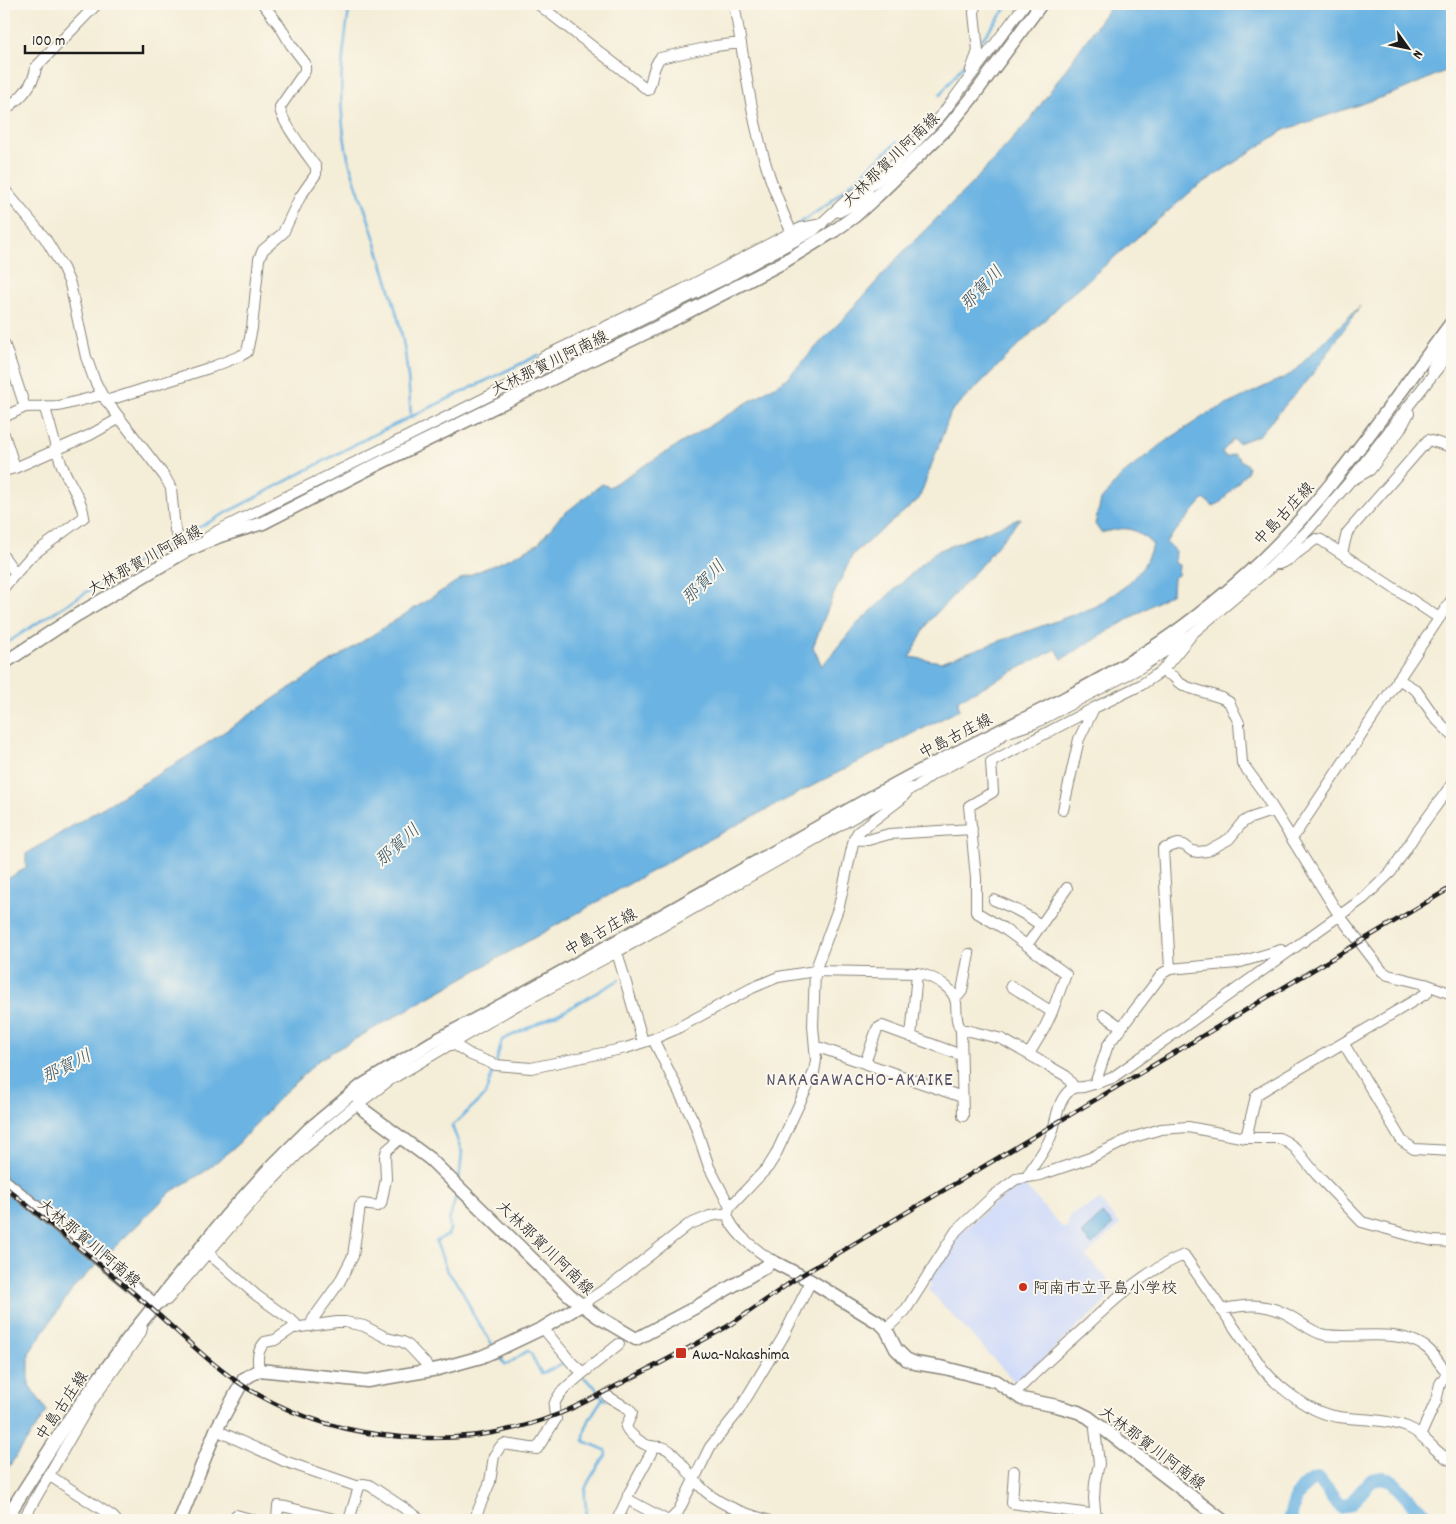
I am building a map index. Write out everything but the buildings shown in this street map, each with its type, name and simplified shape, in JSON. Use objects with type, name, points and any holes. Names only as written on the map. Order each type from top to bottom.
[{"type":"main road","name":"大林那賀川阿南線","points":[[4,663],[184,548],[204,543],[263,522],[686,313],[782,263],[834,231],[855,216],[877,196],[947,128],[971,99],[1041,4]]},
{"type":"main road","name":"中島古庄線","points":[[384,1070],[936,762],[1004,731],[1109,675],[1184,627],[1215,602],[1287,536],[1323,494],[1452,322]]},
{"type":"main road","points":[[359,1105],[360,1100],[380,1080],[384,1070]]},
{"type":"main road","points":[[150,1309],[227,1215],[268,1170],[309,1129],[361,1086],[384,1070]]},
{"type":"main road","name":"大林那賀川阿南線","points":[[359,1105],[443,1171],[581,1305],[636,1339],[696,1308],[772,1261],[811,1281],[881,1324],[896,1349],[906,1359],[915,1363],[945,1368],[996,1381],[1022,1399],[1078,1412],[1096,1422],[1222,1520]]},
{"type":"main road","name":"大林那賀川阿南線","points":[[4,1181],[150,1309]]},
{"type":"main road","name":"大林那賀川阿南線","points":[[4,1192],[150,1309]]},
{"type":"main road","points":[[180,1520],[216,1430],[244,1379],[259,1370],[367,1381],[429,1370],[481,1357],[543,1328],[581,1305]]},
{"type":"main road","name":"中島古庄線","points":[[5,1520],[70,1418],[150,1309]]},
{"type":"street","points":[[4,110],[24,93],[35,76],[36,67],[97,4]]},
{"type":"street","points":[[4,416],[26,407],[59,406],[104,398],[212,367],[247,352],[252,328],[259,259],[263,250],[283,233],[300,197],[316,174],[316,167],[294,137],[279,111],[305,71],[305,63],[263,4]]},
{"type":"street","points":[[538,4],[648,90],[652,82],[654,64],[660,58],[715,46],[741,43]]},
{"type":"street","points":[[734,4],[755,126],[766,168],[787,224],[792,232]]},
{"type":"street","points":[[969,78],[978,51],[974,20],[975,4]]},
{"type":"street","points":[[527,377],[543,357],[682,290],[792,232],[826,221],[848,200],[883,176],[944,113],[1025,4]]},
{"type":"street","points":[[4,189],[45,238],[63,268],[70,284],[86,357],[94,379],[104,398],[165,477],[170,488],[177,534],[184,548]]},
{"type":"street","points":[[204,543],[208,537],[219,530],[722,280],[796,241],[868,197],[877,196]]},
{"type":"street","points":[[1424,386],[1443,345],[1444,332]]},
{"type":"street","points":[[4,343],[26,407]]},
{"type":"street","points":[[23,1520],[92,1402],[141,1332],[150,1309],[167,1300],[258,1195],[304,1148],[350,1110],[390,1080],[517,1005],[617,952],[900,791],[916,787],[933,774],[990,746],[1004,731],[1035,723],[1069,706],[1138,669],[1193,633],[1270,568],[1309,529],[1350,481],[1452,350]]},
{"type":"street","points":[[4,587],[31,556],[84,517],[84,510],[60,462],[44,406]]},
{"type":"street","points":[[4,471],[90,435],[120,418]]},
{"type":"street","points":[[4,434],[15,468]]},
{"type":"street","points":[[1342,553],[1347,533],[1428,440],[1452,446]]},
{"type":"street","points":[[1270,568],[1288,560],[1316,539],[1321,540],[1439,618]]},
{"type":"street","points":[[4,557],[16,574]]},
{"type":"street","points":[[1292,839],[1452,598]]},
{"type":"street","points":[[1029,1054],[1044,1030],[1066,974],[1003,928],[976,912],[977,884],[969,806],[992,792],[991,762],[1141,685],[1162,672],[1215,602]]},
{"type":"street","points":[[1162,672],[1174,677],[1178,682],[1187,687],[1229,702],[1239,724],[1242,763],[1253,776],[1339,915],[1382,971],[1388,975],[1425,984],[1452,994]]},
{"type":"street","points":[[1398,679],[1416,690],[1436,719],[1452,735]]},
{"type":"street","points":[[1063,810],[1079,740],[1094,708]]},
{"type":"street","points":[[581,1305],[616,1282],[688,1225],[729,1211],[768,1167],[775,1156],[814,1072],[816,1060],[813,1026],[815,970],[839,906],[854,839],[858,832],[902,799],[936,762]]},
{"type":"street","points":[[1027,1176],[1041,1156],[1052,1134],[1058,1111],[1068,1091],[1074,1087],[1081,1088],[1112,1078],[1364,898],[1391,872],[1452,784]]},
{"type":"street","points":[[1170,969],[1163,849],[1178,844],[1184,845],[1192,851],[1208,851],[1228,839],[1248,819],[1274,810]]},
{"type":"street","points":[[854,839],[860,841],[889,834],[972,829]]},
{"type":"street","points":[[1027,945],[1067,888]]},
{"type":"street","points":[[994,900],[1033,919],[1041,926]]},
{"type":"street","points":[[1095,1084],[1104,1054],[1121,1026],[1159,977],[1170,969],[1237,963],[1282,950],[1286,953]]},
{"type":"street","points":[[617,952],[648,1041],[694,1122],[709,1167],[729,1211],[729,1222],[741,1236],[772,1261]]},
{"type":"street","points":[[954,996],[959,995],[962,991],[969,954]]},
{"type":"street","points":[[452,1043],[471,1055],[495,1065],[531,1068],[626,1048],[648,1041],[674,1030],[752,988],[778,977],[815,970],[917,973],[928,975],[940,982],[954,996],[957,1025],[961,1030],[963,1116]]},
{"type":"street","points":[[911,1037],[917,973]]},
{"type":"street","points":[[1246,1138],[1256,1096],[1259,1093],[1427,993],[1425,984]]},
{"type":"street","points":[[1011,986],[1052,1012]]},
{"type":"street","points":[[1104,1015],[1121,1026]]},
{"type":"street","points":[[865,1063],[877,1029],[882,1026],[961,1055]]},
{"type":"street","points":[[961,1030],[1002,1039],[1066,1076],[1074,1087]]},
{"type":"street","points":[[1344,1044],[1402,1141],[1414,1149],[1452,1150]]},
{"type":"street","points":[[816,1048],[962,1097]]},
{"type":"street","points":[[886,1330],[910,1304],[956,1231],[992,1197],[1016,1179],[1040,1175],[1090,1158],[1131,1138],[1161,1129],[1188,1127],[1246,1138],[1279,1138],[1295,1148],[1316,1174],[1362,1222],[1433,1241],[1452,1242]]},
{"type":"street","points":[[310,1326],[313,1318],[339,1283],[353,1256],[360,1206],[362,1204],[378,1206],[381,1204],[386,1179],[385,1156],[387,1150],[402,1138]]},
{"type":"street","points":[[208,1252],[256,1294],[295,1323],[298,1328]]},
{"type":"street","points":[[1014,1394],[1135,1283],[1184,1255],[1221,1310],[1273,1380],[1297,1399],[1337,1417],[1392,1422],[1410,1428],[1421,1434],[1437,1453],[1452,1461]]},
{"type":"street","points":[[670,1520],[678,1512],[710,1447],[738,1412],[782,1338],[811,1281]]},
{"type":"street","points":[[1221,1310],[1237,1306],[1263,1305],[1281,1310],[1310,1329],[1323,1334],[1385,1336],[1406,1339],[1424,1346],[1436,1357],[1450,1375],[1440,1384],[1436,1401],[1421,1434]]},
{"type":"street","points":[[259,1370],[258,1352],[265,1342],[275,1340],[287,1332],[298,1328],[337,1322],[364,1326],[379,1335],[403,1342],[426,1364],[429,1370]]},
{"type":"street","points":[[543,1328],[581,1374]]},
{"type":"street","points":[[476,1520],[490,1482],[496,1452],[504,1444],[537,1449],[556,1420],[555,1403],[562,1392],[581,1374],[620,1344]]},
{"type":"street","points":[[607,1396],[629,1409],[632,1413],[626,1427],[628,1431],[651,1449]]},
{"type":"street","points":[[1014,1471],[1012,1503],[1096,1518],[1094,1499],[1099,1464],[1096,1422]]},
{"type":"street","points":[[216,1430],[284,1461],[359,1487]]},
{"type":"street","points":[[617,1520],[651,1449],[662,1446],[671,1452],[694,1480],[712,1496],[750,1517],[767,1520]]},
{"type":"street","points":[[50,1476],[116,1520]]},
{"type":"street","points":[[349,1520],[359,1487],[363,1484],[369,1485],[422,1520]]},
{"type":"street","points":[[628,1499],[666,1520]]},
{"type":"street","points":[[277,1520],[278,1506],[286,1506],[338,1520]]},
{"type":"street","points":[[236,1515],[254,1520]]},
{"type":"shaded area","name":"阿南市立平島小学校","points":[[1018,1185],[1025,1186],[1064,1229],[1068,1226],[1070,1215],[1100,1200],[1120,1225],[1086,1256],[1118,1290],[1016,1383],[928,1289],[932,1284],[928,1281],[960,1233]]},
{"type":"water","name":"那賀川","points":[[1112,4],[1452,4],[1452,68],[1397,92],[1284,130],[1194,189],[1068,297],[951,412],[919,499],[853,554],[832,598],[813,647],[822,666],[854,627],[935,552],[1021,518],[969,579],[929,621],[910,657],[941,662],[1095,607],[1127,585],[1143,567],[1153,545],[1135,531],[1117,529],[1101,533],[1095,524],[1101,500],[1122,475],[1163,443],[1207,414],[1291,374],[1360,306],[1315,371],[1259,435],[1238,443],[1233,439],[1222,452],[1226,457],[1234,454],[1248,466],[1247,472],[1220,503],[1213,506],[1204,499],[1166,542],[1175,551],[1174,563],[1179,565],[1178,575],[1173,578],[1172,593],[1062,659],[1056,649],[958,700],[959,710],[696,846],[320,1059],[280,1097],[238,1144],[204,1172],[172,1191],[74,1287],[29,1353],[29,1385],[47,1411],[4,1474],[4,881],[26,868],[26,854],[185,758],[308,676],[462,578],[506,560],[538,544],[560,517],[602,484],[609,487],[786,379],[846,316],[901,254],[977,178],[1029,121]]},
{"type":"water","points":[[1103,1214],[1113,1225],[1092,1245],[1081,1234]]},
{"type":"waterway","points":[[350,4],[341,93],[343,129],[348,158],[386,275],[400,327],[406,360],[411,417]]},
{"type":"waterway","points":[[980,42],[1009,4]]},
{"type":"waterway","points":[[940,95],[974,51]]},
{"type":"waterway","points":[[796,225],[827,205],[897,142]]},
{"type":"waterway","points":[[181,537],[367,438],[539,355]]},
{"type":"waterway","points":[[4,645],[46,617],[176,540]]},
{"type":"waterway","points":[[496,1063],[502,1040],[564,1011],[619,980]]},
{"type":"waterway","points":[[459,1181],[462,1152],[452,1126],[485,1095],[494,1068]]},
{"type":"waterway","points":[[457,1193],[449,1221],[450,1229],[448,1235],[436,1241],[446,1269],[463,1292],[475,1318],[494,1347]]},
{"type":"waterway","points":[[499,1355],[505,1364],[508,1364],[527,1351],[530,1352],[541,1373],[567,1362]]},
{"type":"waterway","points":[[582,1376],[606,1400]]},
{"type":"waterway","points":[[586,1520],[586,1487],[606,1455],[605,1450],[584,1441],[584,1435],[590,1418],[603,1398]]},
{"type":"waterway","points":[[1289,1520],[1297,1495],[1310,1482],[1317,1479],[1321,1482],[1342,1507],[1350,1504],[1372,1480],[1383,1478],[1392,1481],[1412,1503],[1433,1520]]},
{"type":"railway","points":[[4,1186],[116,1278],[229,1376],[257,1394],[291,1411],[327,1424],[365,1432],[404,1437],[443,1438],[482,1434],[520,1427],[580,1405],[728,1326],[800,1276],[1452,887]]},
{"type":"place","name":"阿南市立平島小学校","points":[[1023,1287]]},
{"type":"place","name":"Awa-Nakashima","points":[[681,1353]]},
{"type":"district","name":"NAKAGAWACHO-AKAIKE","points":[[860,1078]]}]
